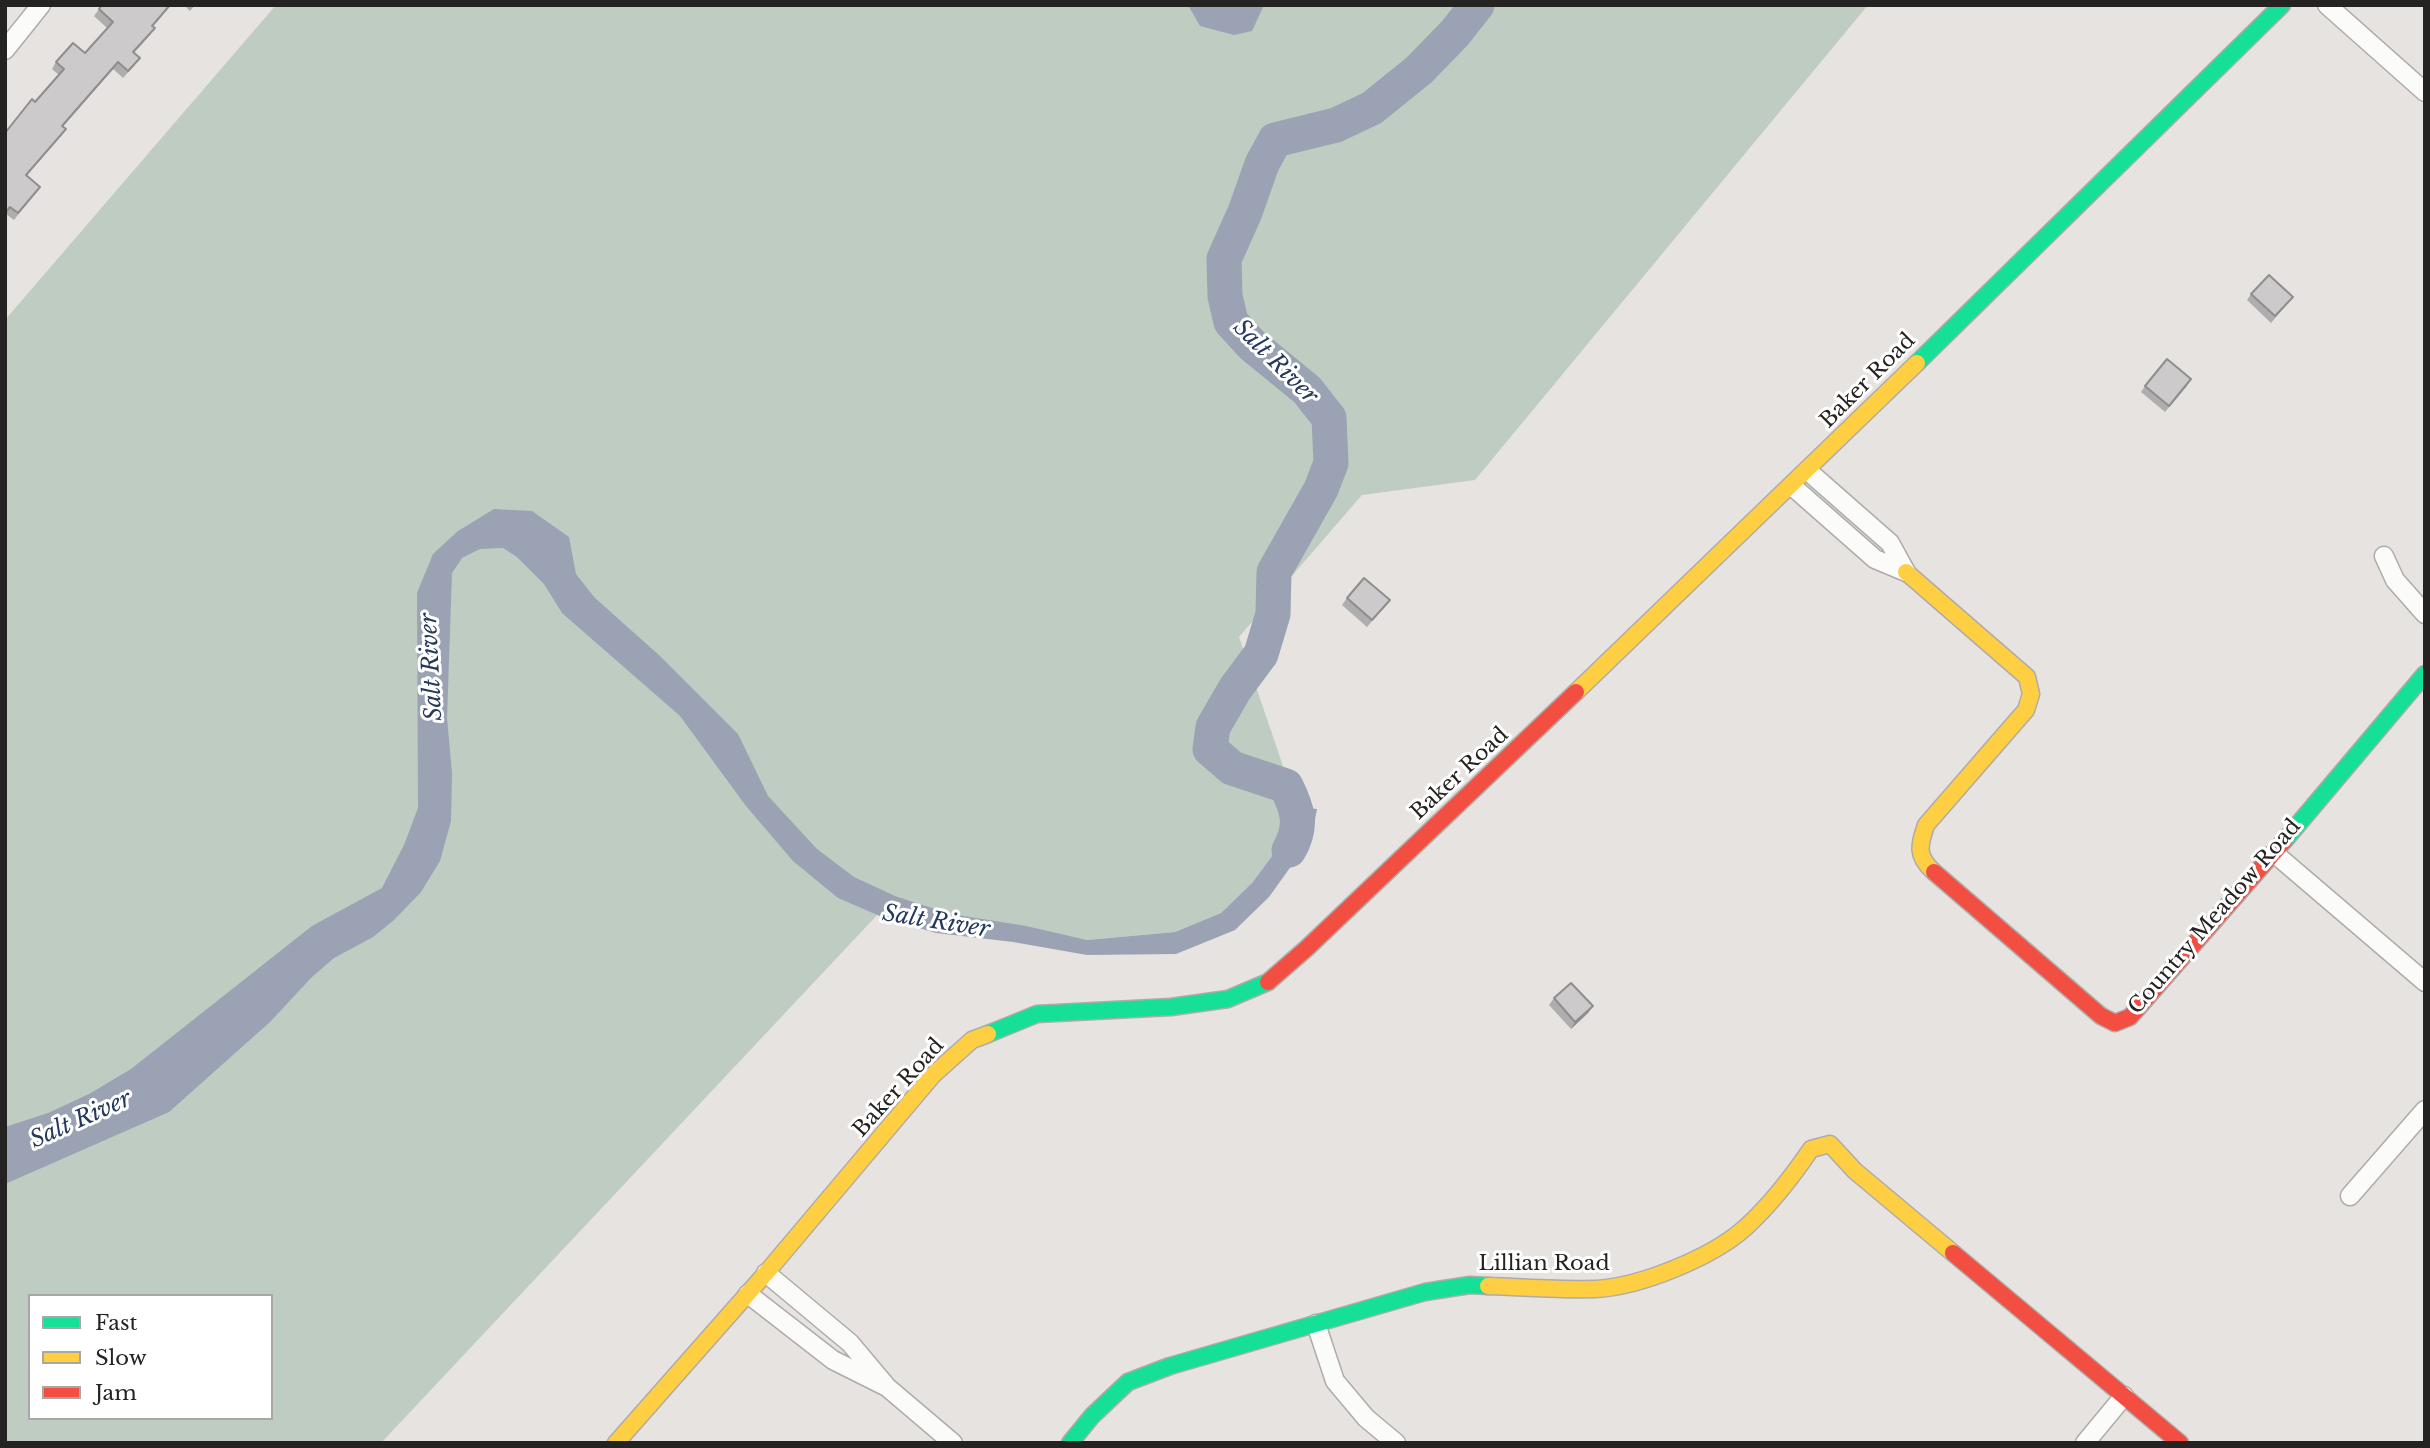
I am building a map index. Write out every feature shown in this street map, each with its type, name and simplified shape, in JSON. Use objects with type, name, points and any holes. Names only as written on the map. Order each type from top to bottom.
[{"type":"street","points":[[5,50],[41,5]]},
{"type":"street","name":"Baker Road","points":[[615,1443],[748,1294],[933,1075],[972,1040],[1037,1014],[1171,1007],[1228,999],[1267,982],[1307,948],[1808,471],[2282,5]]},
{"type":"street","points":[[2327,5],[2425,92]]},
{"type":"street","name":"Country Meadow Road","points":[[1808,471],[1891,543],[1906,572]]},
{"type":"street","name":"Country Meadow Road","points":[[1792,486],[1875,559],[1906,572],[2027,677],[2031,694],[2026,710],[1926,825],[1919,847],[1925,864],[2101,1016],[2115,1023],[2130,1017],[2274,853],[2425,674]]},
{"type":"street","points":[[2384,556],[2395,580],[2425,614]]},
{"type":"street","points":[[2274,853],[2425,982]]},
{"type":"street","points":[[2350,1196],[2425,1110]]},
{"type":"street","name":"Lillian Road","points":[[1070,1443],[1092,1416],[1128,1382],[1170,1366],[1425,1292],[1459,1287],[1597,1289],[1650,1279],[1698,1258],[1745,1228],[1792,1177],[1811,1149],[1830,1144],[1855,1171],[2124,1396]]},
{"type":"street","points":[[766,1273],[849,1343],[887,1387],[953,1443]]},
{"type":"street","points":[[748,1294],[833,1360],[887,1387]]},
{"type":"street","points":[[1316,1324],[1335,1381],[1366,1418],[1396,1443]]},
{"type":"street","points":[[2085,1443],[2124,1396],[2180,1443]]},
{"type":"shaded area","points":[[276,5],[1868,5],[1475,480],[1362,495],[1239,637],[1297,807],[1284,840],[1252,883],[1221,913],[1175,932],[1087,940],[951,914],[895,896],[381,1443],[5,1443],[5,320]]},
{"type":"water","points":[[1188,5],[1264,5],[1252,31],[1234,35],[1200,26]]},
{"type":"water","points":[[494,509],[532,511],[569,537],[576,574],[595,598],[660,656],[738,734],[768,796],[817,849],[854,877],[895,896],[951,914],[1026,926],[1087,940],[1175,932],[1221,913],[1252,883],[1284,840],[1297,807],[1317,809],[1313,830],[1302,851],[1269,897],[1235,930],[1176,954],[1087,955],[1013,942],[936,933],[882,917],[838,898],[793,861],[746,806],[680,716],[562,613],[544,584],[517,557],[503,548],[480,549],[462,558],[452,573],[447,718],[452,773],[451,821],[440,861],[421,892],[373,937],[334,958],[312,977],[270,1022],[169,1112],[5,1184],[5,1127],[48,1113],[89,1094],[131,1069],[312,926],[382,888],[404,845],[418,808],[417,593],[433,554],[458,531]]},
{"type":"building","points":[[102,5],[170,5],[152,26],[155,28],[133,52],[140,58],[128,71],[118,62],[62,126],[66,129],[26,175],[40,187],[18,213],[10,207],[5,213],[5,133],[32,99],[35,102],[64,69],[56,62],[73,43],[85,53],[113,22],[99,9]]},
{"type":"building","points":[[2269,275],[2293,297],[2275,316],[2251,294]]},
{"type":"building","points":[[2167,359],[2191,379],[2169,406],[2145,386]]},
{"type":"building","points":[[1364,578],[1390,600],[1372,620],[1347,598]]},
{"type":"building","points":[[1571,983],[1593,1006],[1575,1022],[1554,998]]},
{"type":"waterway","name":"Salt River","points":[[1289,850],[1296,833],[1297,818],[1286,786],[1232,768],[1210,749],[1213,727],[1235,689],[1261,654],[1273,614],[1274,572],[1321,489],[1331,463],[1329,418],[1307,390],[1252,345],[1231,322],[1225,296],[1224,259],[1262,164],[1275,140],[1336,125],[1372,108],[1419,70],[1455,33],[1477,5]]},
{"type":"traffic: fast","points":[[1917,363],[2282,5]]},
{"type":"traffic: fast","points":[[2284,841],[2425,674]]},
{"type":"traffic: fast","points":[[988,1034],[1037,1014],[1171,1007],[1228,999],[1268,982]]},
{"type":"traffic: fast","points":[[1070,1443],[1092,1416],[1128,1382],[1170,1366],[1425,1292],[1470,1285],[1488,1286]]},
{"type":"traffic: slow","points":[[1576,692],[1917,363]]},
{"type":"traffic: slow","points":[[1906,572],[2027,677],[2031,694],[2026,710],[1926,825],[1922,839],[1922,856],[1934,872]]},
{"type":"traffic: slow","points":[[616,1443],[766,1273],[933,1075],[972,1040],[988,1034]]},
{"type":"traffic: slow","points":[[1488,1286],[1595,1289],[1633,1283],[1675,1268],[1715,1249],[1746,1227],[1781,1190],[1811,1149],[1830,1144],[1855,1171],[1953,1253]]},
{"type":"traffic: jam","points":[[1268,982],[1576,692]]},
{"type":"traffic: jam","points":[[1934,872],[2101,1016],[2115,1023],[2130,1017],[2284,841]]},
{"type":"traffic: jam","points":[[1953,1253],[2180,1443]]}]
